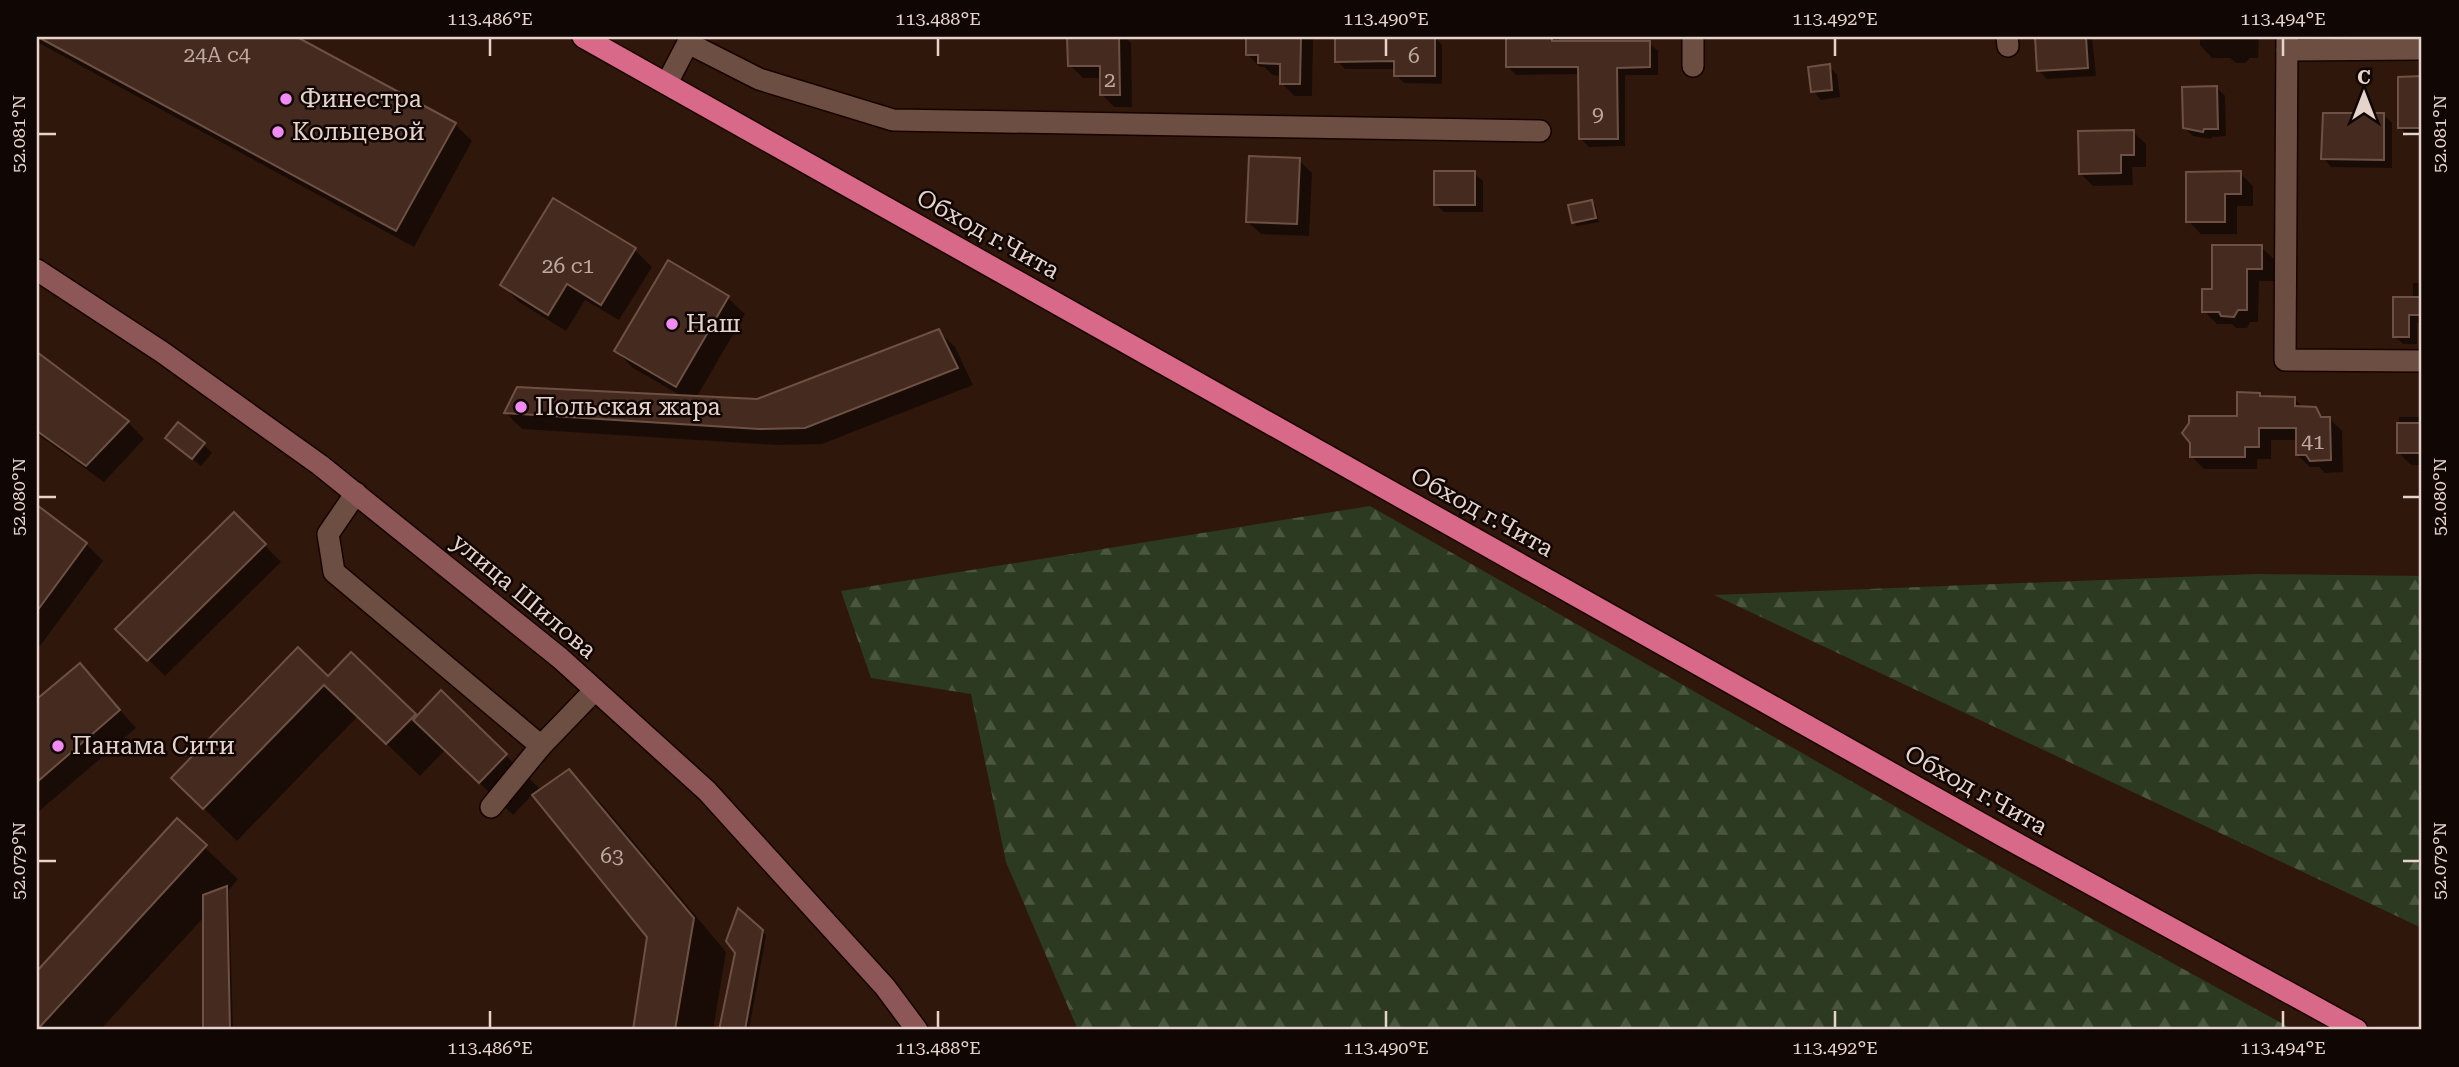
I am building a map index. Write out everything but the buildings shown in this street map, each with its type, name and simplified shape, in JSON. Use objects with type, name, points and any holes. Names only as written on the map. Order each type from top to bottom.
[{"type":"highway","name":"Обход г.Чита","points":[[583,37],[1955,808],[2357,1030]]},
{"type":"main road","name":"улица Шилова","points":[[37,270],[162,352],[320,464],[560,658],[707,791],[885,987],[917,1030]]},
{"type":"street","points":[[1693,37],[1693,66]]},
{"type":"street","points":[[667,83],[690,40],[759,79],[894,120],[1540,131]]},
{"type":"street","points":[[2422,49],[2287,43],[2285,360],[2422,361]]},
{"type":"street","points":[[356,493],[328,534],[334,572],[541,746]]},
{"type":"street","points":[[491,807],[541,746],[595,690]]},
{"type":"green space","points":[[1370,506],[2087,916],[2294,1030],[1078,1030],[1006,862],[971,694],[871,678],[841,591]]},
{"type":"green space","points":[[2257,574],[2422,576],[2422,928],[1714,595]]},
{"type":"place","name":"Финестра","points":[[286,99]]},
{"type":"place","name":"Кольцевой","points":[[278,132]]},
{"type":"place","name":"Наш","points":[[672,324]]},
{"type":"place","name":"Польская жара","points":[[521,407]]},
{"type":"place","name":"Панама Сити","points":[[58,746]]}]
